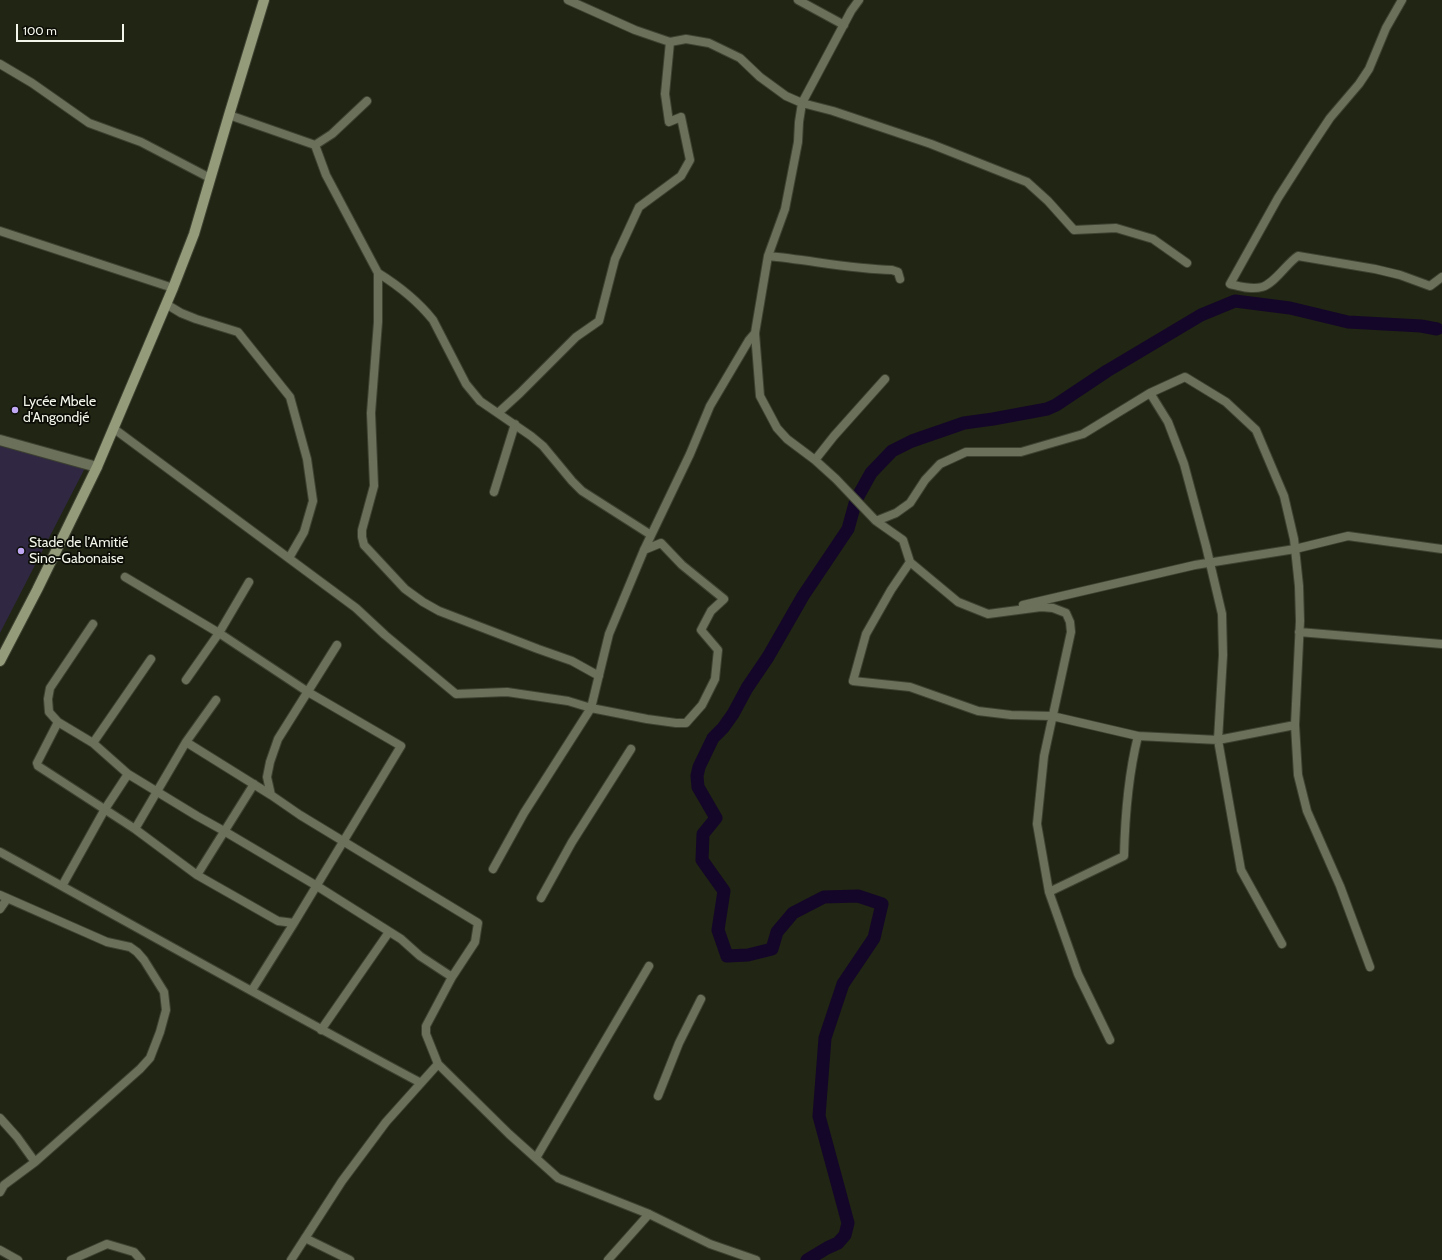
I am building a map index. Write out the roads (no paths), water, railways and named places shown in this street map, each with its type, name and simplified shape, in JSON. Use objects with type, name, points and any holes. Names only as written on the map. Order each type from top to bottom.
[{"type":"main road","points":[[0,661],[41,584],[97,467],[173,288],[194,234],[264,0]]},
{"type":"street","points":[[568,0],[635,30],[670,42],[686,39],[709,43],[740,58],[760,77],[786,96],[802,103],[833,111],[931,144],[1027,182],[1048,201],[1074,230],[1116,228],[1153,238],[1187,263]]},
{"type":"street","points":[[798,0],[844,25]]},
{"type":"street","points":[[859,0],[802,103],[798,142],[785,209],[768,256],[755,333],[760,396],[777,428],[836,479],[876,521],[903,540],[910,562],[958,602],[988,614],[1041,608],[1053,608],[1066,613],[1070,622],[1071,632],[1044,756],[1037,824],[1049,892],[1078,974],[1110,1040]]},
{"type":"street","points":[[1402,0],[1386,28],[1369,69],[1359,84],[1330,118],[1310,148],[1278,198],[1230,284],[1245,288],[1262,287],[1276,277],[1298,256],[1375,269],[1400,275],[1430,286],[1442,277]]},
{"type":"street","points":[[498,413],[520,394],[576,336],[599,321],[615,259],[639,207],[681,176],[690,160],[682,117],[669,122],[665,94],[670,42]]},
{"type":"street","points":[[0,64],[32,83],[89,122],[141,142],[210,178]]},
{"type":"street","points":[[315,145],[332,134],[367,101]]},
{"type":"street","points":[[229,115],[315,145]]},
{"type":"street","points":[[315,145],[326,175],[378,273],[378,322],[371,413],[374,486],[362,530],[364,545],[405,589],[434,608],[538,649],[572,660],[599,676]]},
{"type":"street","points":[[0,231],[173,288]]},
{"type":"street","points":[[768,256],[803,259],[849,267],[892,270],[898,272],[900,279]]},
{"type":"street","points":[[378,273],[406,291],[426,311],[466,384],[480,401],[532,436],[543,446],[582,491],[651,535]]},
{"type":"street","points":[[166,304],[196,319],[238,332],[290,397],[307,459],[313,501],[304,532],[289,558]]},
{"type":"street","points":[[493,868],[524,813],[591,708],[610,634],[644,550],[690,454],[710,406],[749,340],[755,333]]},
{"type":"street","points":[[876,521],[896,513],[910,503],[925,480],[940,464],[966,452],[1021,452],[1083,434],[1150,393],[1185,377],[1226,402],[1256,430],[1284,496],[1295,549],[1299,586],[1299,632],[1295,725],[1298,775],[1307,811],[1340,886],[1370,967]]},
{"type":"street","points":[[815,460],[834,436],[885,379]]},
{"type":"street","points":[[1150,393],[1168,422],[1184,464],[1222,614],[1223,656],[1218,740],[1241,870],[1282,944]]},
{"type":"street","points":[[494,492],[515,424]]},
{"type":"street","points":[[113,428],[356,608],[385,635],[456,694],[507,692],[568,701],[591,708],[676,724],[686,723],[702,705],[715,679],[718,650],[701,630],[711,611],[724,599],[682,565],[661,543],[644,550]]},
{"type":"street","points":[[0,440],[97,467]]},
{"type":"street","points":[[988,614],[1210,562],[1295,549],[1348,536],[1442,549]]},
{"type":"street","points":[[910,562],[890,590],[866,634],[853,681],[910,687],[978,711],[1011,715],[1052,716],[1138,736],[1218,740],[1295,725]]},
{"type":"street","points":[[126,577],[219,633],[308,692],[401,746],[317,886],[252,990]]},
{"type":"street","points":[[186,680],[219,633],[249,582]]},
{"type":"street","points":[[93,624],[50,688],[48,699],[49,712],[58,722],[93,743],[128,774],[317,886],[401,939],[420,956],[452,977]]},
{"type":"street","points":[[1299,632],[1442,644]]},
{"type":"street","points":[[271,795],[268,777],[270,762],[278,739],[337,645]]},
{"type":"street","points":[[93,743],[151,659]]},
{"type":"street","points":[[135,829],[186,742],[216,700]]},
{"type":"street","points":[[58,722],[37,763],[38,766],[135,829],[197,875],[278,921],[294,923]]},
{"type":"street","points":[[1049,892],[1124,856],[1126,803],[1132,760],[1138,736]]},
{"type":"street","points":[[186,742],[254,784],[300,815],[478,923],[475,942],[452,977],[426,1026],[426,1034],[438,1064],[509,1134],[558,1178],[649,1214],[710,1244],[756,1260]]},
{"type":"street","points":[[541,898],[572,842],[631,749]]},
{"type":"street","points":[[62,886],[105,809],[128,774]]},
{"type":"street","points":[[197,875],[254,784]]},
{"type":"street","points":[[0,852],[252,990],[321,1030],[421,1083]]},
{"type":"street","points":[[0,909],[4,897],[107,942],[130,947],[144,960],[164,992],[166,1010],[160,1032],[150,1058],[140,1070],[35,1162],[4,1184],[0,1192]]},
{"type":"street","points":[[321,1030],[389,932]]},
{"type":"street","points":[[536,1158],[649,966]]},
{"type":"street","points":[[658,1096],[679,1044],[701,999]]},
{"type":"street","points":[[291,1260],[342,1181],[382,1128],[438,1064]]},
{"type":"street","points":[[0,1118],[17,1137],[35,1162]]},
{"type":"street","points":[[608,1260],[649,1214]]},
{"type":"street","points":[[305,1238],[350,1260]]},
{"type":"street","points":[[71,1260],[107,1244],[134,1252],[141,1260]]},
{"type":"street","points":[[0,1250],[18,1260]]},
{"type":"waterway","points":[[807,1260],[838,1243],[845,1235],[848,1223],[819,1116],[825,1038],[843,984],[874,938],[882,904],[858,896],[824,897],[793,913],[777,932],[772,949],[748,955],[727,956],[718,930],[724,891],[702,860],[703,834],[716,818],[698,787],[697,776],[699,767],[713,738],[723,728],[733,714],[747,688],[768,657],[803,596],[848,529],[856,500],[871,473],[892,451],[912,441],[964,423],[1047,409],[1056,405],[1107,371],[1201,315],[1235,301],[1290,308],[1348,322],[1421,326],[1437,329]]},
{"type":"place","name":"Lycée Mbele d'Angondjé","points":[[15,410]]},
{"type":"place","name":"Stade de l’Amitié Sino-Gabonaise","points":[[21,551]]}]
